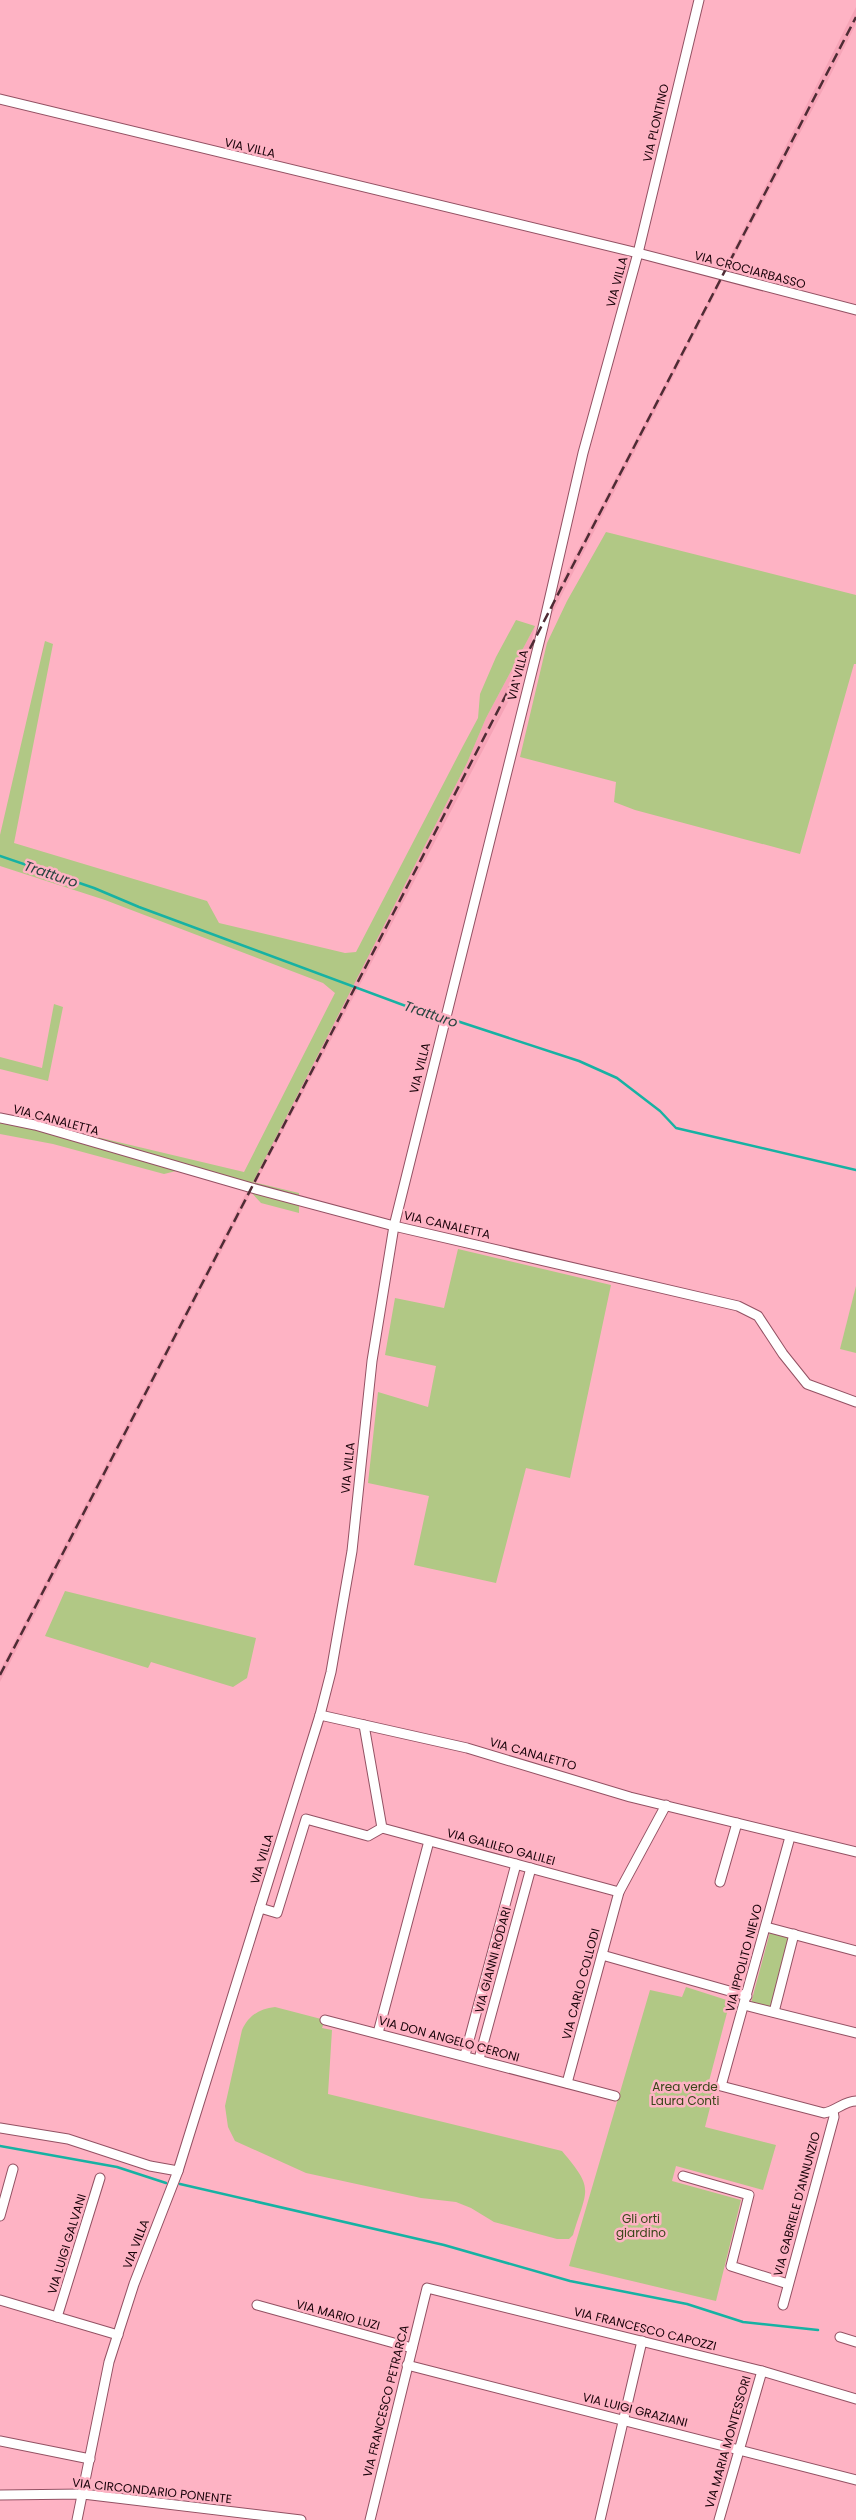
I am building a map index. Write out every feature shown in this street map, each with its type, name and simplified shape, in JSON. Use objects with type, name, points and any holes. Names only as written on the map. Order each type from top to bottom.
[{"type":"street","name":"VIA PLONTINO","points":[[638,253],[698,0]]},
{"type":"street","name":"VIA VILLA","points":[[0,99],[638,253],[583,453],[543,627],[394,1226],[372,1361],[352,1551],[331,1672],[320,1715],[178,2171],[109,2362],[77,2520]]},
{"type":"street","name":"VIA CROCIARBASSO","points":[[638,253],[856,310]]},
{"type":"street","name":"VIA CANALETTA","points":[[0,1118],[35,1126],[394,1226],[703,1296],[738,1306],[758,1316],[783,1354],[807,1384],[856,1402]]},
{"type":"street","name":"VIA CANALETTO","points":[[320,1715],[467,1748],[630,1796],[856,1852]]},
{"type":"street","points":[[260,1908],[277,1913],[306,1820],[368,1836],[382,1828],[364,1725]]},
{"type":"street","points":[[619,1892],[666,1805]]},
{"type":"street","points":[[720,1882],[737,1823]]},
{"type":"street","name":"VIA GALILEO GALILEI","points":[[382,1828],[619,1892]]},
{"type":"street","name":"VIA IPPOLITO NIEVO","points":[[790,1837],[721,2086],[824,2113],[833,2110]]},
{"type":"street","points":[[378,2033],[429,1841]]},
{"type":"street","name":"VIA GIANNI RODARI","points":[[466,2055],[516,1864]]},
{"type":"street","name":"VIA GIANNI RODARI","points":[[479,2059],[531,1868]]},
{"type":"street","name":"VIA CARLO COLLODI","points":[[567,2083],[619,1892]]},
{"type":"street","points":[[766,1927],[856,1951]]},
{"type":"street","points":[[774,2012],[794,1934]]},
{"type":"street","points":[[602,1956],[746,2000],[774,2012],[856,2033]]},
{"type":"street","name":"VIA DON ANGELO CERONI","points":[[324,2020],[466,2055],[614,2096]]},
{"type":"street","points":[[833,2110],[845,2103],[856,2101]]},
{"type":"street","name":"VIA GABRIELE D'ANNUNZIO","points":[[783,2304],[834,2117],[833,2110]]},
{"type":"street","points":[[0,2128],[68,2139],[150,2166],[178,2171]]},
{"type":"street","points":[[0,2216],[13,2169]]},
{"type":"street","points":[[683,2176],[749,2195],[731,2266],[788,2284]]},
{"type":"street","name":"VIA LUIGI GALVANI","points":[[58,2317],[100,2178]]},
{"type":"street","name":"VIA FRANCESCO CAPOZZI","points":[[427,2288],[762,2371],[856,2399]]},
{"type":"street","name":"VIA FRANCESCO PETRARCA","points":[[370,2520],[427,2288]]},
{"type":"street","points":[[0,2300],[118,2335]]},
{"type":"street","name":"VIA MARIO LUZI","points":[[257,2305],[412,2348]]},
{"type":"street","points":[[840,2337],[856,2342]]},
{"type":"street","points":[[600,2520],[622,2419],[642,2341]]},
{"type":"street","name":"VIA LUIGI GRAZIANI","points":[[407,2365],[856,2480]]},
{"type":"street","name":"VIA MARIA MONTESSORI","points":[[719,2520],[762,2371]]},
{"type":"street","points":[[0,2441],[90,2459]]},
{"type":"street","name":"VIA CIRCONDARIO PONENTE","points":[[2,2495],[82,2494],[302,2520]]},
{"type":"street","points":[[0,2504],[2,2495]]},
{"type":"shaded area","points":[[856,7],[856,24],[828,80],[727,271],[723,270]]},
{"type":"shaded area","points":[[719,280],[722,281],[552,614],[554,596]]},
{"type":"shaded area","points":[[535,626],[525,670],[256,1183],[252,1182],[467,763],[486,718]]},
{"type":"shaded area","points":[[248,1189],[252,1191],[232,1231],[0,1682],[0,1670]]},
{"type":"green space","points":[[606,532],[856,595],[856,664],[854,664],[800,854],[635,810],[614,802],[616,782],[520,757],[547,643],[567,601]]},
{"type":"green space","points":[[516,620],[535,626],[486,718],[467,763],[253,1182],[299,1193],[299,1213],[261,1203],[248,1189],[176,1171],[164,1174],[53,1144],[0,1134],[0,1114],[244,1172],[335,993],[323,983],[105,900],[0,866],[0,835],[45,641],[53,644],[14,843],[207,901],[219,923],[345,953],[356,952],[478,718],[480,694],[496,657]]},
{"type":"green space","points":[[54,1004],[63,1007],[48,1081],[0,1069],[0,1057],[42,1068]]},
{"type":"green space","points":[[458,1249],[611,1285],[570,1478],[526,1468],[496,1583],[414,1565],[429,1496],[368,1483],[378,1392],[428,1407],[436,1366],[385,1355],[395,1298],[444,1308]]},
{"type":"green space","points":[[856,1286],[856,1353],[840,1349]]},
{"type":"green space","points":[[65,1591],[256,1638],[247,1678],[233,1687],[151,1662],[148,1668],[45,1636]]},
{"type":"green space","points":[[770,1932],[791,1937],[772,2010],[751,2003]]},
{"type":"green space","name":"Gli orti giardino","points":[[686,1987],[736,2003],[734,2010],[728,2009],[708,2085],[715,2088],[705,2127],[776,2145],[763,2190],[676,2166],[672,2181],[741,2200],[716,2301],[569,2266],[650,1990],[682,1997]]},
{"type":"green space","points":[[275,2007],[325,2020],[322,2028],[332,2030],[328,2094],[562,2151],[584,2182],[585,2190],[582,2208],[573,2235],[569,2239],[557,2239],[494,2222],[471,2208],[456,2202],[421,2198],[306,2173],[235,2141],[228,2127],[225,2106],[242,2030],[248,2020],[255,2014],[264,2009]]},
{"type":"waterway","name":"Tratturo","points":[[0,856],[94,888],[139,907],[438,1018],[457,1021],[579,1061],[617,1078],[660,1111],[676,1128],[856,1170]]},
{"type":"waterway","points":[[0,2146],[117,2167],[166,2183]]},
{"type":"waterway","points":[[180,2184],[444,2245],[570,2281],[687,2304],[743,2322],[818,2330]]},
{"type":"railway","points":[[0,1675],[856,17]]},
{"type":"park label","name":"Area verde Laura Conti","points":[[685,2094]]}]
